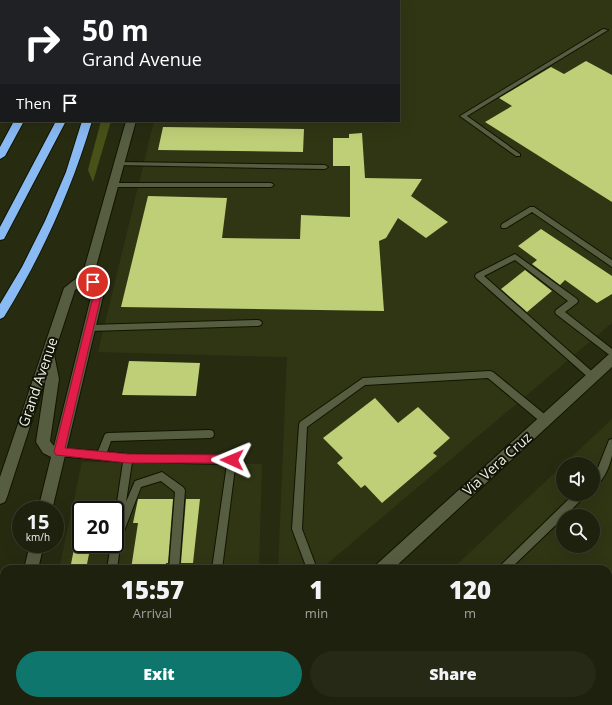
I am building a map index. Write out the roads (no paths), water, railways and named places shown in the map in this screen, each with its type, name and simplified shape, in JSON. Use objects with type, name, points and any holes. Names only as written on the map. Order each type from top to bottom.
[{"type":"highway","points":[[0,156],[18,122]]},
{"type":"highway","points":[[0,236],[22,197],[60,122]]},
{"type":"highway","points":[[0,314],[26,273],[45,234],[65,188],[87,122]]},
{"type":"main road","points":[[47,501],[99,288],[88,275],[131,122]]},
{"type":"main road","name":"Grand Avenue","points":[[0,497],[70,288],[88,275]]},
{"type":"main road","points":[[48,352],[53,379],[43,442],[46,448],[52,452],[59,452]]},
{"type":"main road","name":"Via Vera Cruz","points":[[386,565],[612,359]]},
{"type":"main road","points":[[32,565],[35,553]]},
{"type":"lane","points":[[518,155],[463,116],[605,30]]},
{"type":"lane","points":[[119,164],[325,167]]},
{"type":"lane","points":[[113,186],[271,185]]},
{"type":"lane","points":[[504,226],[532,209],[612,264]]},
{"type":"lane","points":[[593,377],[479,276],[515,258],[574,301],[559,312],[612,354]]},
{"type":"lane","points":[[90,328],[258,323]]},
{"type":"lane","points":[[310,565],[297,529],[302,425],[363,382],[490,374],[545,420]]},
{"type":"lane","points":[[102,456],[108,438],[210,434]]},
{"type":"lane","points":[[600,476],[612,444]]},
{"type":"lane","points":[[59,452],[128,458],[232,460],[218,565]]},
{"type":"lane","points":[[122,501],[128,458]]},
{"type":"lane","points":[[124,520],[138,484],[162,476],[180,490],[174,565]]},
{"type":"lane","points":[[508,565],[574,501]]},
{"type":"lane","points":[[113,565],[114,553]]}]
